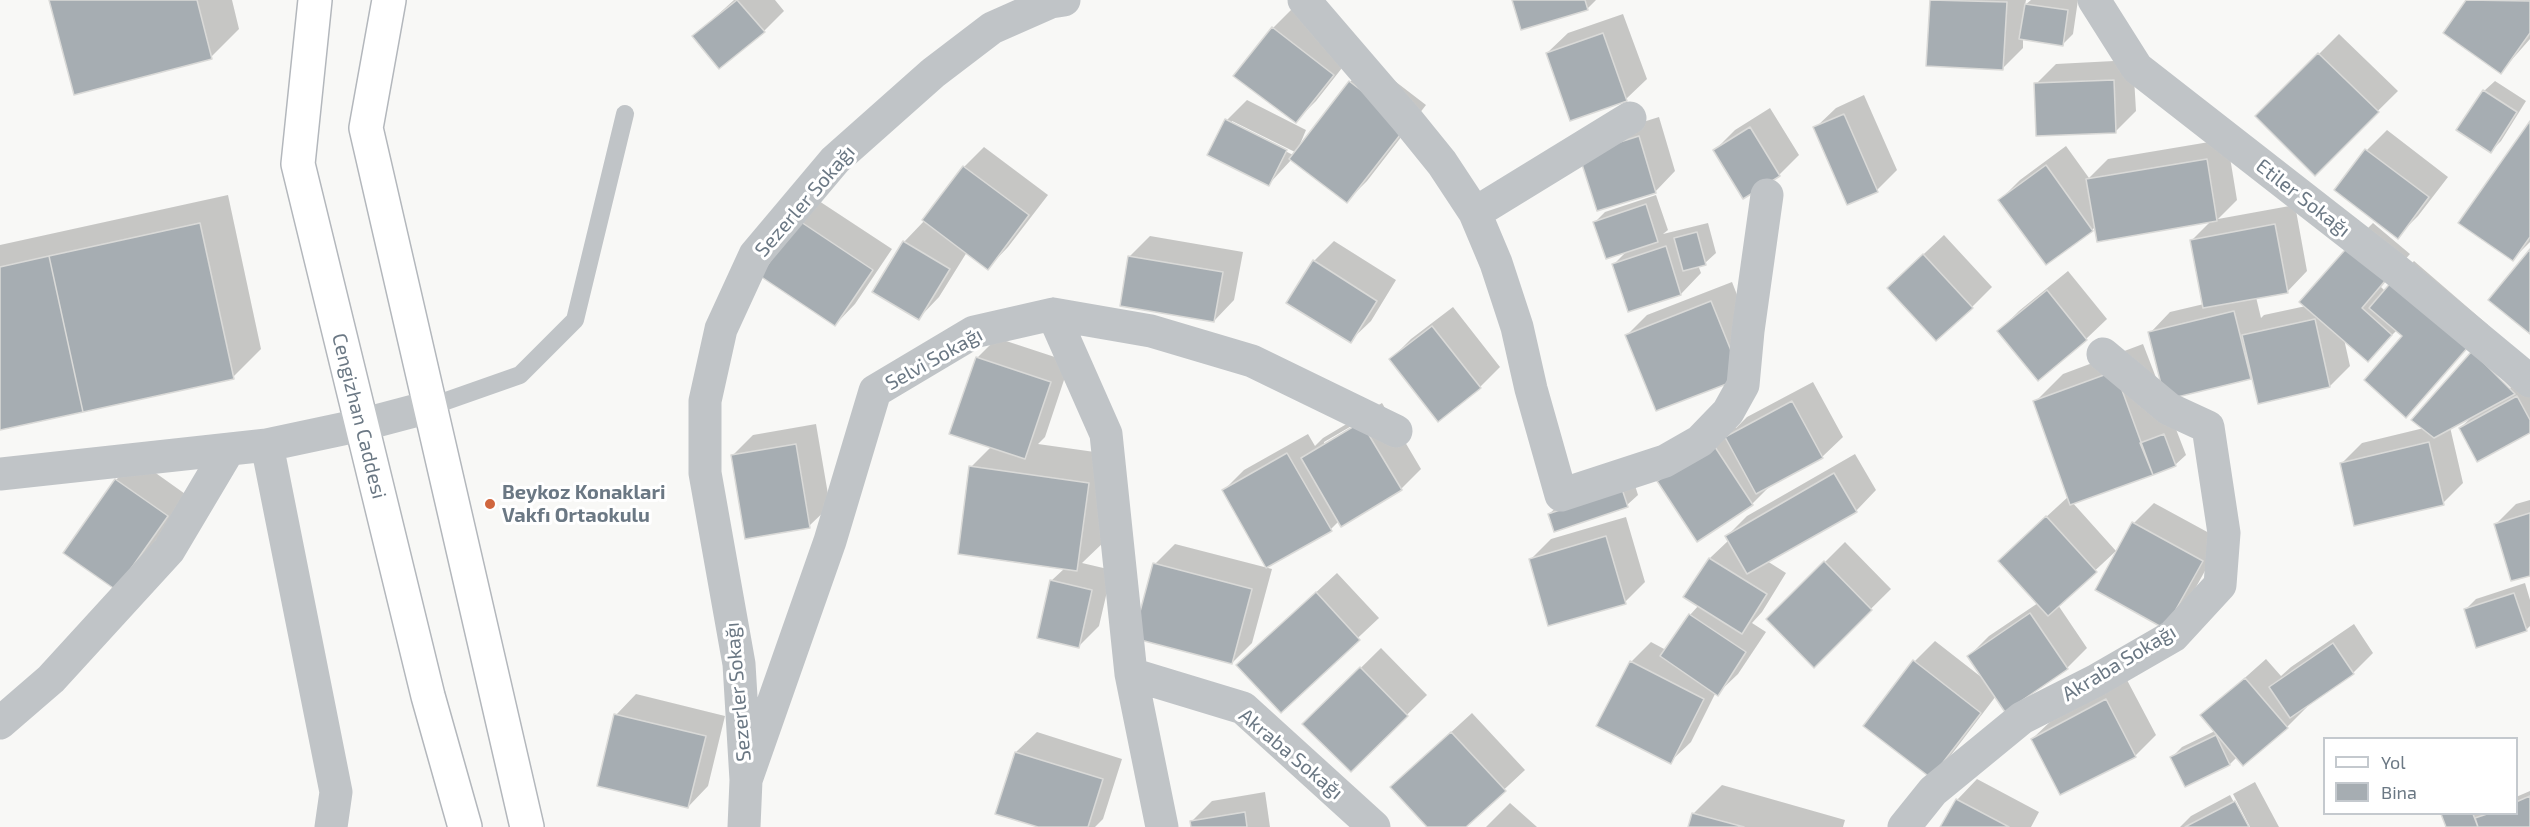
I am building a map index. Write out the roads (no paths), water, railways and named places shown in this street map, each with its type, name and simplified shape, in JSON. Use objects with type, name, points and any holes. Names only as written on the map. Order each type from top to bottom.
[{"type":"main road","name":"Cengizhan Caddesi","points":[[315,0],[298,164],[428,696],[465,827]]},
{"type":"main road","points":[[389,0],[366,128],[527,827]]},
{"type":"street","name":"Sezerler Sokağı","points":[[744,827],[746,780],[739,664],[705,473],[705,401],[721,329],[755,255],[835,160],[933,73],[992,28],[1051,2],[1064,0]]},
{"type":"street","points":[[1304,0],[1442,163],[1475,213],[1496,263],[1517,327],[1531,389],[1561,495],[1665,461],[1701,441],[1728,412],[1743,385],[1748,331],[1767,195]]},
{"type":"street","name":"Etiler Sokağı","points":[[2094,0],[2137,68],[2396,270],[2530,381]]},
{"type":"street","points":[[1475,213],[1630,118]]},
{"type":"street","points":[[1053,314],[1151,331],[1252,361],[1396,431]]},
{"type":"street","points":[[1053,314],[1106,435],[1131,674],[1162,827]]},
{"type":"street","name":"Selvi Sokağı","points":[[746,780],[830,541],[875,391],[974,333],[1053,314]]},
{"type":"street","name":"Akraba Sokağı","points":[[1904,827],[1933,791],[2022,718],[2095,681],[2173,636],[2220,585],[2224,533],[2208,427],[2169,409],[2103,354]]},
{"type":"street","points":[[0,474],[267,445],[361,425],[429,406]]},
{"type":"street","points":[[267,445],[336,792],[331,827]]},
{"type":"street","points":[[0,723],[51,679],[169,550],[230,449]]},
{"type":"street","name":"Akraba Sokağı","points":[[1131,674],[1243,708],[1374,827]]},
{"type":"lane","points":[[429,406],[520,375],[575,320],[625,114]]},
{"type":"place","name":"Beykoz Konaklari Vakfı Ortaokulu","points":[[490,504]]}]
